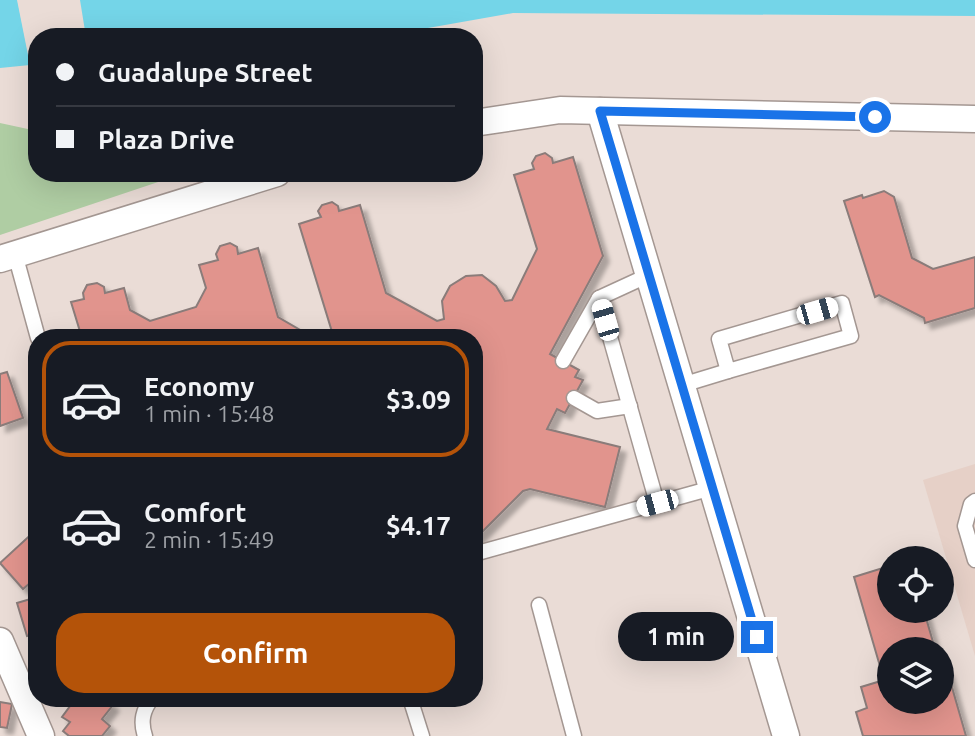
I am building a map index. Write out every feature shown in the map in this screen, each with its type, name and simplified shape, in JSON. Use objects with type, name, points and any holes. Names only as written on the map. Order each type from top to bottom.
[{"type":"street","points":[[483,122],[550,111],[975,119]]},
{"type":"street","points":[[600,111],[786,736]]},
{"type":"street","points":[[8,257],[248,182]]},
{"type":"street","points":[[0,641],[28,706]]},
{"type":"street","points":[[28,707],[41,736]]},
{"type":"lane","points":[[8,257],[35,329]]},
{"type":"lane","points":[[563,361],[599,298],[649,275]]},
{"type":"lane","points":[[599,298],[657,503]]},
{"type":"lane","points":[[681,385],[728,372],[851,335],[842,303],[719,339],[728,372]]},
{"type":"lane","points":[[574,398],[597,411],[629,406]]},
{"type":"lane","points":[[483,551],[712,488]]},
{"type":"lane","points":[[975,501],[971,504],[965,526],[975,560]]},
{"type":"lane","points":[[539,605],[575,736]]},
{"type":"lane","points":[[145,736],[142,726],[146,707]]},
{"type":"lane","points":[[413,707],[422,736]]},
{"type":"shaded area","points":[[975,464],[975,656],[954,585],[954,546],[942,546],[923,480]]},
{"type":"green space","points":[[0,123],[28,129],[28,182],[158,182],[0,235]]},
{"type":"water","points":[[0,0],[17,0],[28,65],[0,68]]},
{"type":"water","points":[[80,0],[975,0],[975,16],[513,13],[428,28],[85,28]]},
{"type":"building","points":[[545,153],[552,158],[553,163],[573,157],[603,256],[550,354],[579,370],[575,377],[583,380],[565,413],[557,409],[547,429],[620,447],[605,507],[530,489],[523,491],[483,531],[483,329],[331,329],[299,224],[321,217],[318,211],[322,205],[332,202],[338,206],[339,211],[360,205],[386,293],[437,321],[444,319],[442,301],[450,286],[466,276],[482,275],[496,286],[505,301],[512,300],[537,249],[514,175],[534,169],[532,163],[536,156]]},
{"type":"building","points":[[884,191],[894,197],[912,258],[933,269],[975,257],[975,308],[925,323],[924,318],[879,295],[875,297],[844,201]]},
{"type":"building","points":[[230,243],[237,247],[238,254],[258,248],[278,317],[299,329],[79,329],[71,302],[84,299],[83,293],[87,285],[97,283],[104,287],[105,293],[124,288],[130,310],[150,321],[196,307],[206,288],[199,265],[218,260],[216,254],[220,246]]},
{"type":"building","points":[[7,372],[23,418],[0,426],[0,374]]},
{"type":"building","points":[[28,537],[28,585],[23,589],[0,563]]},
{"type":"building","points":[[877,570],[877,623],[927,623],[932,637],[877,637],[877,656],[854,577]]},
{"type":"building","points":[[28,600],[28,636],[27,636],[17,603]]},
{"type":"building","points":[[877,682],[877,714],[954,714],[954,694],[966,736],[863,736],[856,712],[867,708],[861,687]]},
{"type":"building","points":[[0,702],[12,704],[7,728],[0,727]]},
{"type":"building","points":[[69,707],[111,707],[102,719],[110,726],[102,736],[69,736],[63,731],[70,722],[62,717]]},
{"type":"route","points":[[757,637],[600,111],[875,117]]}]
